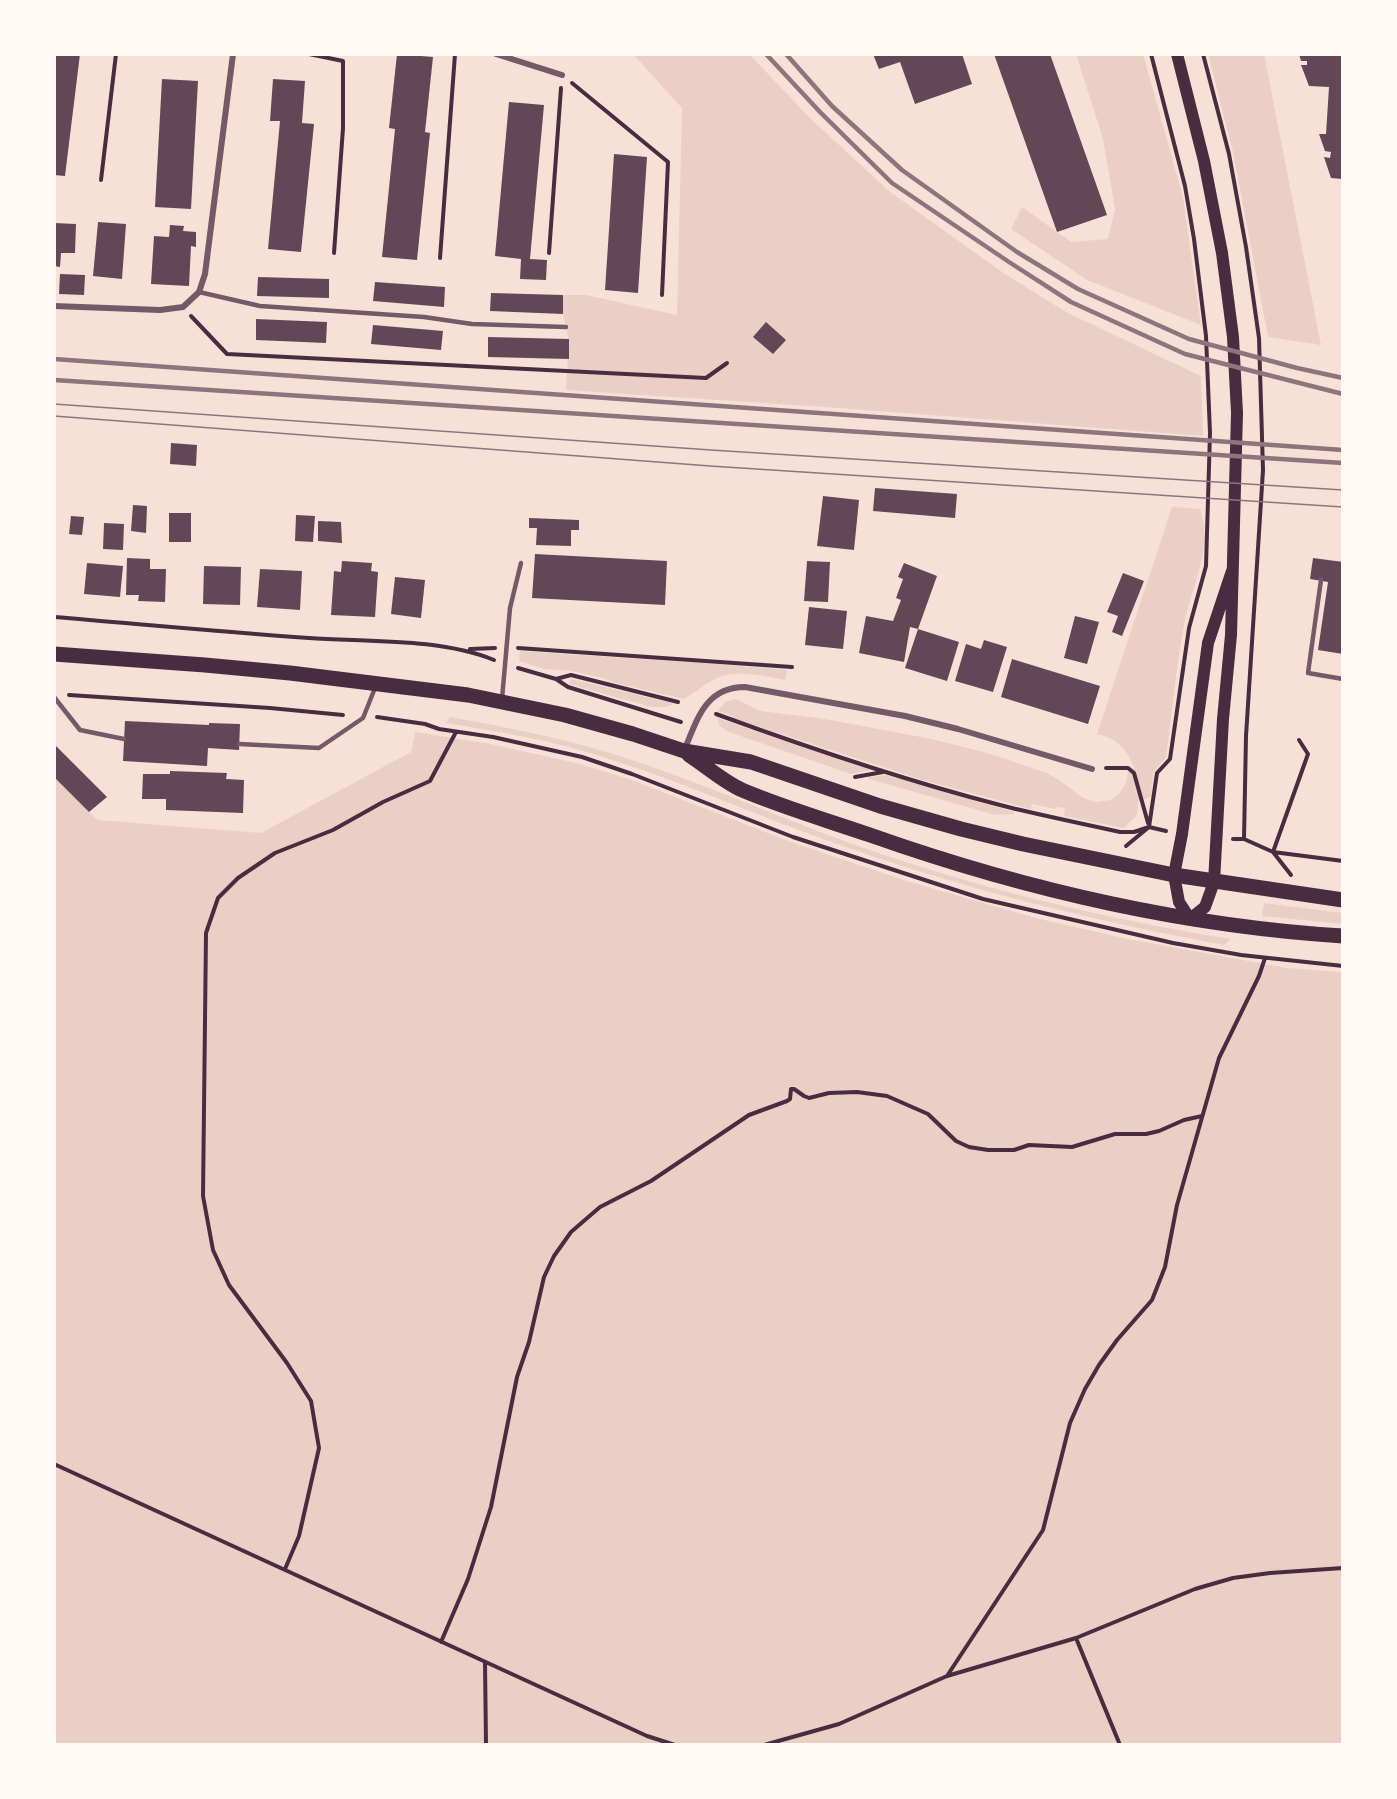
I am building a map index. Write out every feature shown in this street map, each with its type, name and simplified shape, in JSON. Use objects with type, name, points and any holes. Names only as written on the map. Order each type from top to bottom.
[{"type":"main road","points":[[1177,54],[1206,171],[1222,253],[1233,337],[1237,413],[1231,635],[1223,718],[1214,882],[1205,907],[1190,919]]},
{"type":"main road","points":[[1190,919],[1179,902],[1174,875],[1182,834],[1208,643],[1232,571]]},
{"type":"main road","points":[[54,654],[205,665],[377,682],[502,702],[606,726],[684,752],[751,762],[880,806],[962,829],[1106,863],[1214,882],[1343,900]]},
{"type":"main road","points":[[684,752],[741,789],[905,848],[1065,893],[1117,906],[1190,919],[1343,936]]},
{"type":"street","points":[[54,306],[160,310],[183,307],[199,292],[205,274],[233,54]]},
{"type":"street","points":[[496,54],[562,75]]},
{"type":"street","points":[[684,752],[708,702],[722,691],[745,687],[905,716],[958,729],[1092,769]]},
{"type":"lane","points":[[199,292],[260,306],[424,317],[472,324],[566,327]]},
{"type":"lane","points":[[502,702],[510,608],[521,563]]},
{"type":"lane","points":[[1321,580],[1308,673],[1343,679]]},
{"type":"lane","points":[[239,744],[319,748],[363,718],[377,682]]},
{"type":"lane","points":[[54,697],[80,730],[124,739]]},
{"type":"path","points":[[101,180],[116,54]]},
{"type":"path","points":[[309,54],[343,62],[343,128],[334,254]]},
{"type":"path","points":[[440,258],[455,54]]},
{"type":"path","points":[[1149,827],[1157,773],[1170,759],[1189,628],[1206,566],[1210,433],[1206,336],[1194,239],[1185,186],[1151,54]]},
{"type":"path","points":[[1203,54],[1229,154],[1246,247],[1259,338],[1263,470],[1246,736],[1244,839]]},
{"type":"path","points":[[549,253],[562,75]]},
{"type":"path","points":[[562,75],[668,162],[662,295]]},
{"type":"path","points":[[183,307],[227,354],[706,378],[727,363]]},
{"type":"path","points":[[54,617],[276,635],[439,645],[466,650],[556,679],[568,687],[647,711]]},
{"type":"path","points":[[466,650],[506,647],[792,667]]},
{"type":"path","points":[[556,679],[571,675],[678,702]]},
{"type":"path","points":[[65,694],[270,708],[363,718],[382,717],[493,737],[582,758],[632,774],[793,837],[983,899],[1173,943],[1265,958],[1343,966]]},
{"type":"path","points":[[716,714],[822,752],[1000,805],[1120,832],[1134,832],[1149,827]]},
{"type":"path","points":[[285,1569],[299,1536],[319,1448],[311,1401],[287,1363],[229,1285],[213,1250],[203,1196],[206,933],[218,898],[238,878],[275,853],[333,830],[383,802],[430,781],[456,732]]},
{"type":"path","points":[[1273,852],[1308,754],[1299,740]]},
{"type":"path","points":[[1092,769],[1128,768],[1134,773],[1149,827]]},
{"type":"path","points":[[1235,839],[1244,839],[1273,852],[1343,861]]},
{"type":"path","points":[[947,1676],[1042,1530],[1070,1423],[1085,1389],[1105,1357],[1152,1300],[1165,1267],[1177,1205],[1219,1058],[1259,976],[1265,958]]},
{"type":"path","points":[[441,1642],[468,1579],[491,1507],[517,1377],[530,1342],[544,1277],[554,1256],[571,1232],[600,1207],[651,1181],[749,1115],[787,1101],[790,1099],[791,1089],[809,1098],[857,1092],[887,1096],[928,1114],[956,1141],[969,1147],[988,1150],[1014,1150],[1029,1145],[1072,1147],[1115,1134],[1146,1134],[1159,1131],[1184,1120],[1202,1116]]},
{"type":"path","points":[[54,1464],[647,1736],[675,1745]]},
{"type":"path","points":[[764,1745],[839,1724],[947,1676],[1076,1638],[1195,1588],[1233,1578],[1343,1568]]},
{"type":"path","points":[[1076,1638],[1120,1745]]},
{"type":"path","points":[[485,1662],[486,1745]]},
{"type":"shaded area","points":[[633,54],[749,54],[811,119],[889,191],[1005,274],[1066,312],[1201,376],[1203,436],[566,390],[569,340],[563,314],[563,295],[586,295],[677,315],[682,108]]},
{"type":"shaded area","points":[[1076,54],[1143,54],[1183,197],[1201,325],[1087,280],[1011,229],[1022,207],[1071,242],[1108,239],[1115,209],[1103,139]]},
{"type":"shaded area","points":[[1208,54],[1264,54],[1321,345],[1268,337],[1233,152]]},
{"type":"shaded area","points":[[1172,507],[1200,509],[1204,523],[1203,553],[1184,625],[1166,757],[1153,773],[1151,797],[1138,801],[1137,815],[1124,828],[1064,816],[1065,808],[1056,807],[1055,809],[1032,804],[1031,809],[923,780],[732,718],[733,716],[718,711],[725,702],[735,699],[761,711],[825,719],[932,739],[991,754],[1047,773],[1083,798],[1095,802],[1111,800],[1120,793],[1126,783],[1128,771],[1134,768],[1120,745],[1097,734]]},
{"type":"shaded area","points":[[520,651],[787,670],[785,680],[752,674],[720,677],[684,699],[572,671],[544,669],[519,661]]},
{"type":"shaded area","points":[[571,679],[675,704],[651,707],[569,684]]},
{"type":"shaded area","points":[[450,717],[550,737],[642,763],[861,847],[952,876],[1091,912],[1231,939],[1224,945],[1132,927],[950,881],[829,841],[609,759],[549,742],[446,723]]},
{"type":"shaded area","points":[[717,718],[871,770],[851,774],[729,732],[720,726]]},
{"type":"shaded area","points":[[415,732],[491,744],[580,764],[632,780],[791,842],[910,882],[1040,919],[1128,939],[1287,968],[1343,972],[1343,1745],[54,1745],[54,777],[97,820],[261,833],[411,752]]},
{"type":"shaded area","points":[[886,775],[1014,812],[1014,814],[995,815],[866,778]]},
{"type":"shaded area","points":[[1264,903],[1343,913],[1343,924],[1262,916]]},
{"type":"building","points":[[54,54],[80,54],[65,176],[54,175]]},
{"type":"building","points":[[397,54],[433,57],[425,132],[430,133],[417,260],[382,257],[395,129],[389,128]]},
{"type":"building","points":[[873,54],[962,54],[972,84],[915,104],[900,62],[879,69]]},
{"type":"building","points":[[994,54],[1050,54],[1107,215],[1057,232]]},
{"type":"building","points":[[1299,54],[1343,54],[1343,179],[1331,178],[1324,157],[1330,158],[1331,152],[1325,151],[1319,134],[1326,134],[1329,87],[1309,86],[1301,65],[1307,65],[1307,61],[1301,61]]},
{"type":"building","points":[[162,79],[198,81],[191,209],[155,207]]},
{"type":"building","points":[[273,79],[305,81],[302,123],[314,124],[301,252],[268,249],[280,121],[270,121]]},
{"type":"building","points":[[509,102],[544,105],[530,259],[547,260],[546,280],[520,279],[521,259],[495,256]]},
{"type":"building","points":[[614,154],[647,157],[638,293],[605,290]]},
{"type":"building","points":[[98,222],[126,224],[122,279],[93,276]]},
{"type":"building","points":[[54,223],[76,224],[75,253],[61,253],[60,267],[54,266]]},
{"type":"building","points":[[170,225],[184,226],[183,231],[196,232],[196,247],[191,246],[189,286],[151,284],[154,236],[169,237]]},
{"type":"building","points":[[60,274],[85,275],[84,295],[59,294]]},
{"type":"building","points":[[258,277],[329,279],[329,298],[257,296]]},
{"type":"building","points":[[375,282],[445,287],[444,307],[373,301]]},
{"type":"building","points":[[491,293],[563,295],[563,314],[490,311]]},
{"type":"building","points":[[256,319],[327,322],[326,343],[256,340]]},
{"type":"building","points":[[766,322],[786,340],[773,354],[753,337]]},
{"type":"building","points":[[373,325],[443,331],[441,350],[371,344]]},
{"type":"building","points":[[488,337],[569,339],[569,359],[488,357]]},
{"type":"building","points":[[171,443],[197,445],[196,466],[170,464]]},
{"type":"building","points":[[875,488],[957,494],[955,518],[873,511]]},
{"type":"building","points":[[823,496],[859,500],[854,550],[817,546]]},
{"type":"building","points":[[133,505],[147,506],[146,533],[131,531]]},
{"type":"building","points":[[169,513],[191,513],[191,542],[169,542]]},
{"type":"building","points":[[296,515],[315,516],[313,542],[295,541]]},
{"type":"building","points":[[71,516],[84,517],[82,535],[69,534]]},
{"type":"building","points":[[529,518],[579,520],[579,530],[571,530],[571,546],[536,545],[537,528],[529,528]]},
{"type":"building","points":[[318,521],[341,522],[342,543],[318,541]]},
{"type":"building","points":[[104,523],[124,524],[123,550],[103,549]]},
{"type":"building","points":[[535,554],[667,561],[665,605],[532,598]]},
{"type":"building","points":[[127,558],[150,559],[150,569],[166,569],[165,602],[138,601],[139,595],[126,595]]},
{"type":"building","points":[[1313,558],[1343,562],[1343,654],[1318,650],[1328,582],[1310,579]]},
{"type":"building","points":[[342,561],[372,563],[371,571],[378,572],[375,617],[331,615],[334,571],[341,572]]},
{"type":"building","points":[[807,561],[830,562],[828,602],[804,601]]},
{"type":"building","points":[[87,563],[123,566],[120,597],[84,594]]},
{"type":"building","points":[[904,563],[937,576],[918,629],[910,627],[904,662],[859,653],[866,616],[893,621],[901,600],[896,598],[903,579],[898,577]]},
{"type":"building","points":[[204,566],[241,567],[240,605],[203,604]]},
{"type":"building","points":[[260,569],[302,571],[300,610],[257,607]]},
{"type":"building","points":[[1123,573],[1144,581],[1122,636],[1112,632],[1118,616],[1107,612]]},
{"type":"building","points":[[395,577],[425,580],[421,618],[391,614]]},
{"type":"building","points":[[809,607],[847,611],[843,649],[805,645]]},
{"type":"building","points":[[1075,616],[1099,622],[1087,664],[1064,658]]},
{"type":"building","points":[[918,629],[959,642],[947,681],[905,668]]},
{"type":"building","points":[[984,640],[1007,647],[993,692],[955,681],[966,644],[981,649]]},
{"type":"building","points":[[1012,659],[1100,686],[1088,724],[1001,697]]},
{"type":"building","points":[[125,721],[209,725],[209,723],[240,724],[239,750],[208,748],[207,766],[123,761]]},
{"type":"building","points":[[54,744],[107,797],[89,812],[54,777]]},
{"type":"building","points":[[170,771],[227,773],[226,779],[244,780],[243,813],[166,810],[166,799],[142,799],[143,774],[170,774]]},
{"type":"tram line","points":[[54,404],[711,450],[1343,490]]},
{"type":"tram line","points":[[54,416],[710,466],[1343,507]]},
{"type":"railway","points":[[766,54],[820,112],[892,183],[1071,302],[1185,354],[1343,394]]},
{"type":"railway","points":[[786,54],[832,106],[902,170],[1017,252],[1078,289],[1189,339],[1343,378]]},
{"type":"railway","points":[[54,359],[1343,450]]},
{"type":"railway","points":[[54,380],[1343,463]]}]
